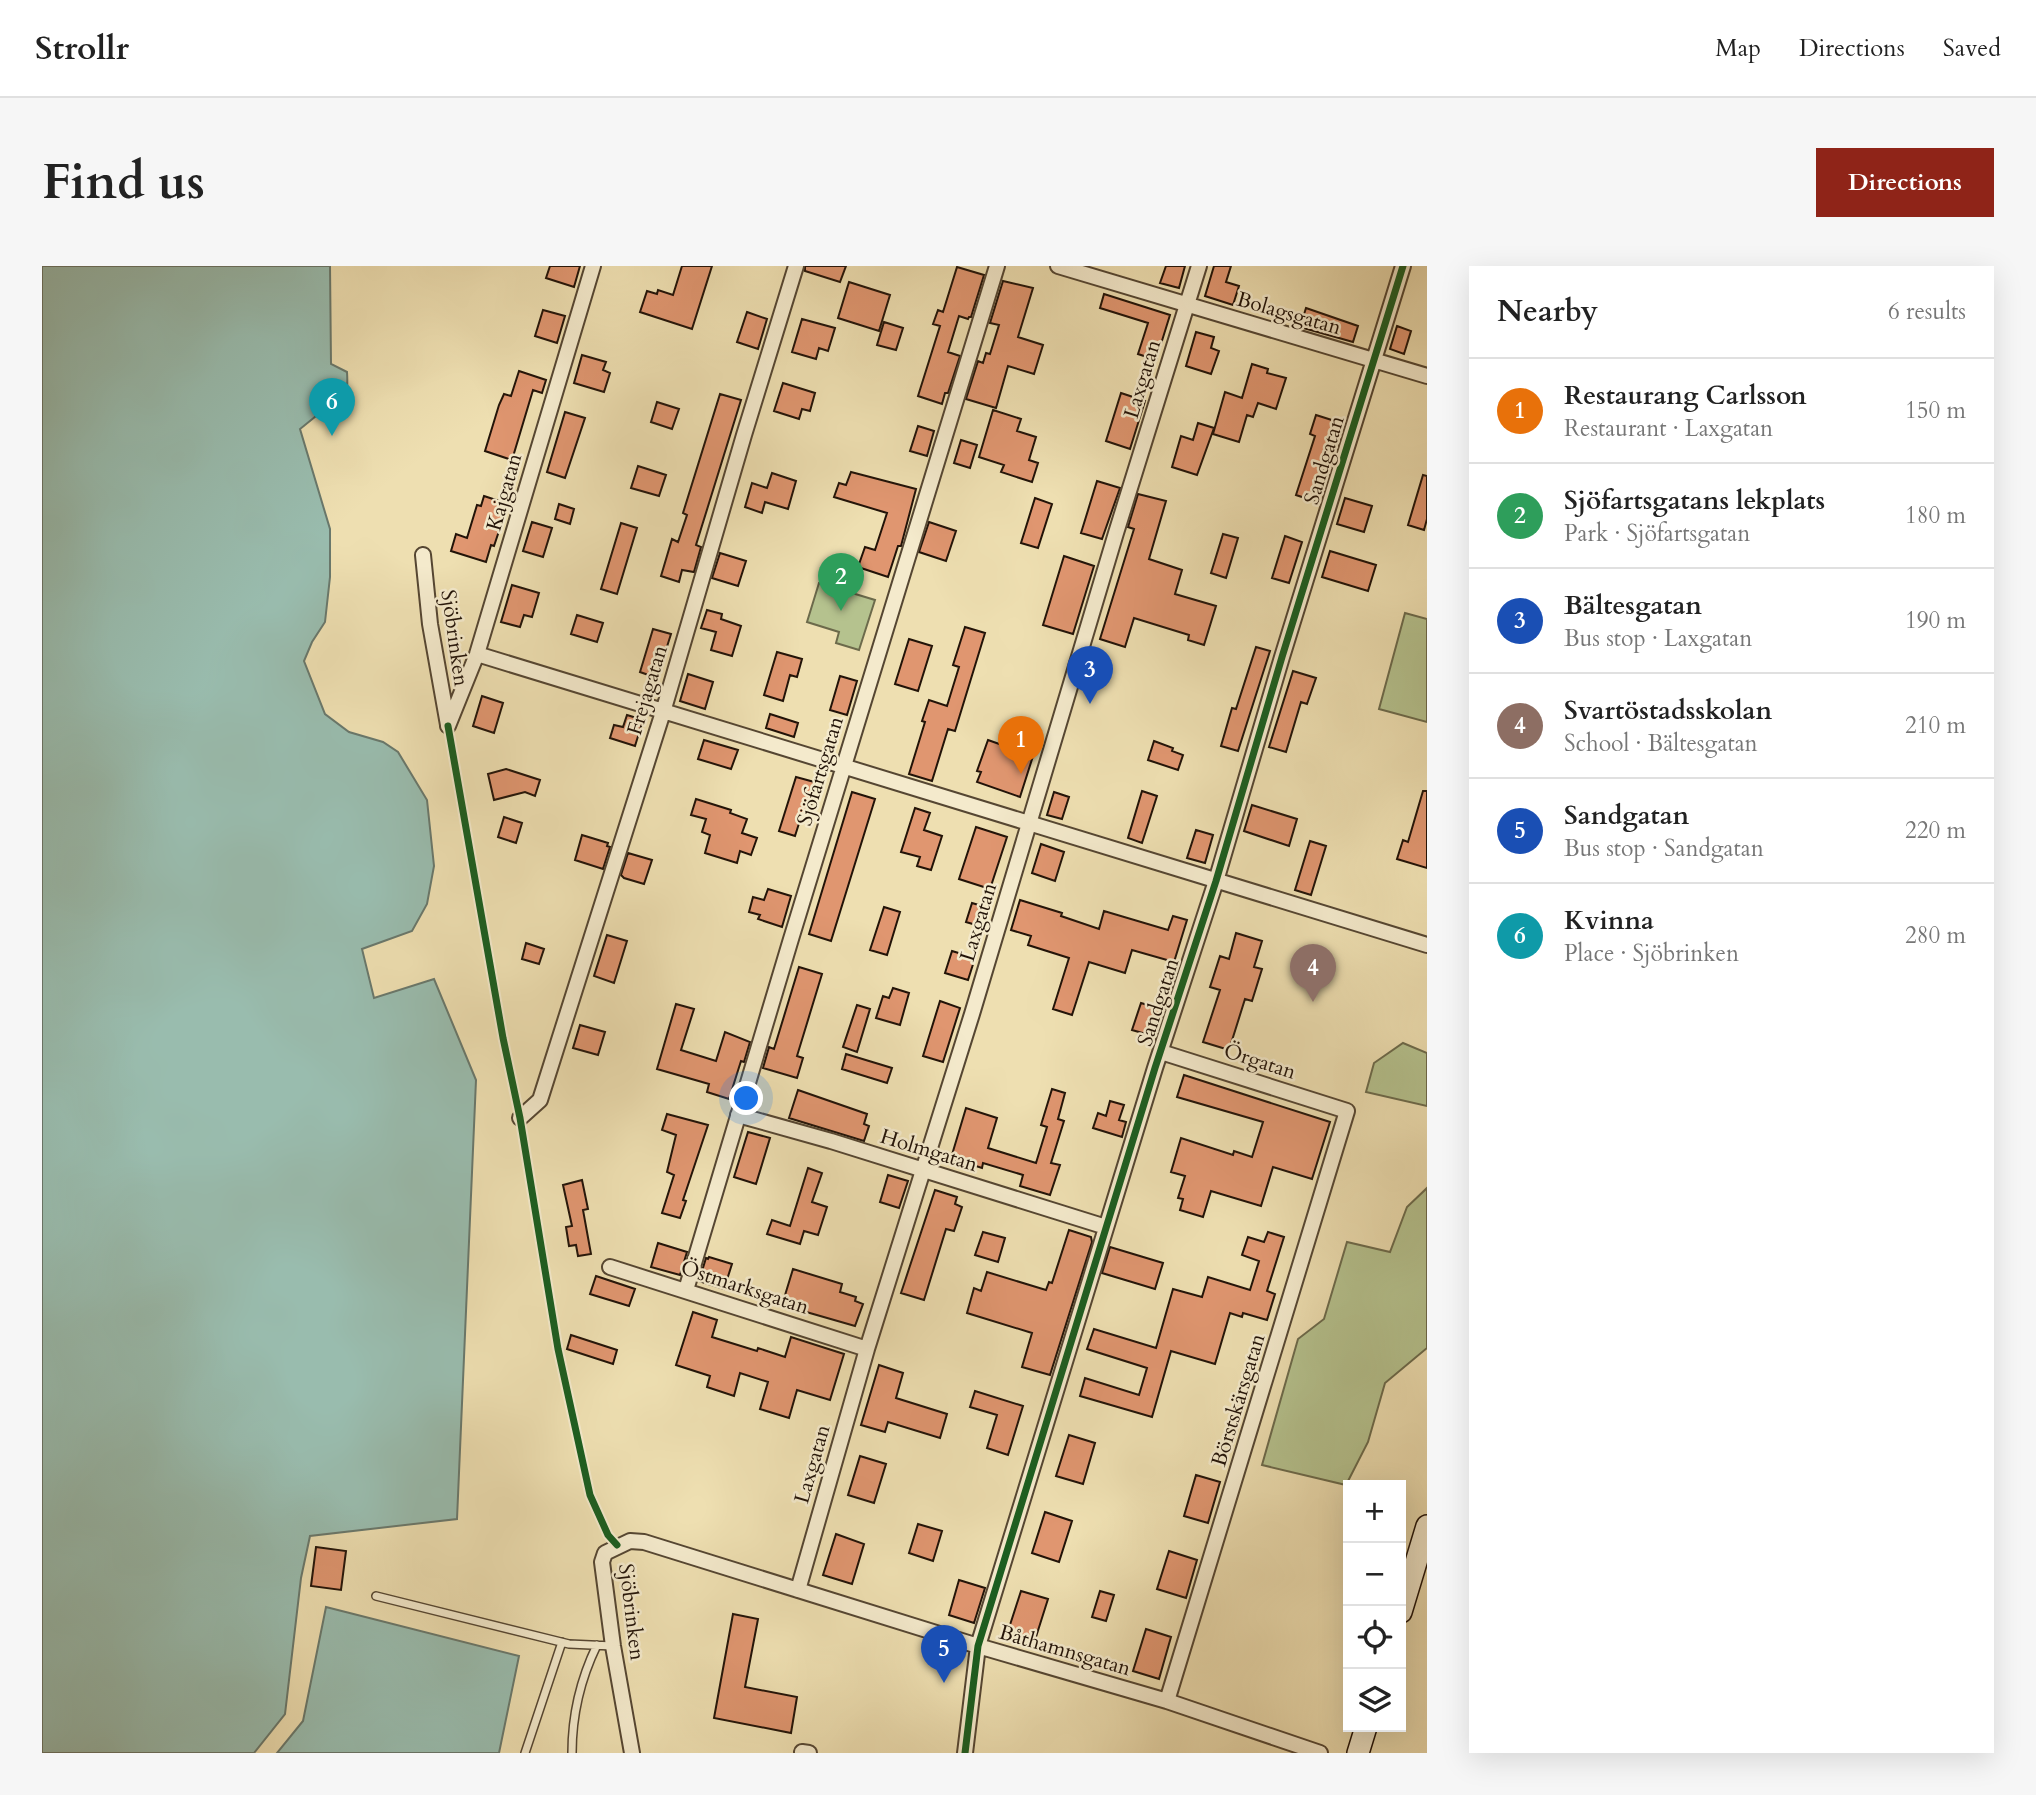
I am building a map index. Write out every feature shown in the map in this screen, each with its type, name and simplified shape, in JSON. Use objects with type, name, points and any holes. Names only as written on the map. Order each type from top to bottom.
[{"type":"main road","points":[[1403,1606],[1427,1526]]},
{"type":"main road","points":[[1358,1753],[1364,1732]]},
{"type":"street","name":"Kajgatan","points":[[448,726],[477,654],[593,266]]},
{"type":"street","name":"Frejagatan","points":[[520,1118],[540,1100],[663,712],[796,266]]},
{"type":"street","name":"Sjöfartsgatan","points":[[686,1290],[997,266]]},
{"type":"street","name":"Bolagsgatan","points":[[1058,266],[1427,376]]},
{"type":"street","name":"Laxgatan","points":[[798,1590],[867,1349],[1199,266]]},
{"type":"street","name":"Sandgatan","points":[[965,1753],[978,1646],[1106,1227],[1216,881],[1403,266]]},
{"type":"street","name":"Sjöbrinken","points":[[423,555],[430,624],[448,726]]},
{"type":"street","points":[[477,654],[1427,945]]},
{"type":"street","name":"Örgatan","points":[[1161,1052],[1347,1111]]},
{"type":"street","name":"Börstskärsgatan","points":[[1167,1701],[1347,1111]]},
{"type":"street","name":"Holmgatan","points":[[738,1115],[831,1141],[1106,1227]]},
{"type":"street","name":"Östmarksgatan","points":[[610,1267],[867,1349]]},
{"type":"street","name":"Sjöbrinken","points":[[632,1753],[613,1646],[603,1562],[605,1553],[630,1541],[644,1542],[798,1590]]},
{"type":"street","name":"Båthamnsgatan","points":[[798,1590],[1167,1701],[1320,1753]]},
{"type":"lane","points":[[376,1596],[562,1642],[613,1646]]},
{"type":"lane","points":[[524,1753],[562,1642]]},
{"type":"lane","points":[[572,1753],[576,1700],[587,1665],[597,1645]]},
{"type":"green space","points":[[819,583],[875,600],[859,650],[836,643],[839,632],[807,622]]},
{"type":"green space","points":[[1405,613],[1427,619],[1427,722],[1379,709]]},
{"type":"green space","points":[[1403,1043],[1427,1053],[1427,1106],[1366,1092],[1374,1063]]},
{"type":"green space","points":[[1427,1188],[1427,1348],[1385,1383],[1368,1442],[1349,1480],[1343,1480],[1343,1484],[1262,1465],[1298,1339],[1324,1319],[1347,1242],[1390,1252],[1407,1207]]},
{"type":"shaded area","points":[[42,266],[330,266],[331,364],[347,372],[347,387],[343,398],[336,405],[325,404],[316,416],[300,429],[330,529],[330,577],[325,622],[304,661],[325,714],[349,732],[383,742],[398,752],[427,800],[434,866],[427,904],[412,931],[362,949],[374,998],[434,979],[476,1080],[457,1519],[310,1536],[301,1578],[285,1714],[254,1753],[42,1753]]},
{"type":"shaded area","points":[[326,1607],[519,1656],[499,1753],[277,1753],[303,1721]]},
{"type":"building","points":[[550,266],[580,266],[574,287],[546,278]]},
{"type":"building","points":[[682,266],[712,266],[692,329],[640,312],[647,291],[657,294],[658,290],[673,295]]},
{"type":"building","points":[[805,266],[846,266],[840,282],[805,271]]},
{"type":"building","points":[[1166,266],[1185,266],[1179,288],[1160,283]]},
{"type":"building","points":[[1214,266],[1231,266],[1226,282],[1239,286],[1233,305],[1205,296]]},
{"type":"building","points":[[957,267],[984,275],[971,317],[968,319],[959,316],[948,352],[960,356],[942,404],[918,396],[940,326],[933,324],[938,310],[943,312]]},
{"type":"building","points":[[1003,281],[1033,288],[1018,337],[1043,345],[1034,374],[1008,366],[996,408],[966,399],[978,361],[983,363],[986,353],[990,354],[999,325],[990,323]]},
{"type":"building","points":[[849,282],[890,295],[879,331],[838,318]]},
{"type":"building","points":[[1104,294],[1170,315],[1156,360],[1138,354],[1148,323],[1100,308]]},
{"type":"building","points":[[1306,308],[1358,326],[1353,342],[1300,327]]},
{"type":"building","points":[[543,310],[565,316],[557,343],[535,336]]},
{"type":"building","points":[[747,312],[767,319],[758,349],[737,342]]},
{"type":"building","points":[[802,319],[835,328],[828,351],[819,348],[816,359],[792,352]]},
{"type":"building","points":[[884,322],[903,328],[896,350],[877,345]]},
{"type":"building","points":[[1397,326],[1411,331],[1404,354],[1390,349]]},
{"type":"building","points":[[1196,332],[1214,337],[1211,348],[1219,351],[1211,374],[1186,366]]},
{"type":"building","points":[[582,355],[606,362],[603,370],[610,373],[604,392],[574,383]]},
{"type":"building","points":[[1252,364],[1268,369],[1267,373],[1286,378],[1276,409],[1258,403],[1253,417],[1247,415],[1239,442],[1213,434],[1225,392],[1242,398]]},
{"type":"building","points":[[519,371],[546,380],[542,393],[533,390],[512,460],[485,451],[499,405],[504,394],[511,396]]},
{"type":"building","points":[[783,383],[815,393],[810,411],[802,409],[799,419],[774,411]]},
{"type":"building","points":[[1121,393],[1145,401],[1130,449],[1106,441]]},
{"type":"building","points":[[720,394],[741,400],[696,545],[701,547],[694,572],[682,570],[679,582],[661,576],[672,539],[678,542],[687,515],[683,513]]},
{"type":"building","points":[[657,402],[679,409],[672,429],[651,422]]},
{"type":"building","points":[[993,410],[1021,419],[1017,431],[1036,437],[1029,460],[1038,463],[1032,482],[1001,472],[1004,465],[979,457]]},
{"type":"building","points":[[565,412],[585,418],[565,478],[547,472]]},
{"type":"building","points":[[1316,415],[1338,422],[1314,501],[1296,495],[1315,436],[1310,434]]},
{"type":"building","points":[[1198,423],[1214,428],[1197,475],[1172,467],[1181,436],[1193,440]]},
{"type":"building","points":[[918,426],[934,431],[927,456],[910,451]]},
{"type":"building","points":[[961,440],[977,445],[970,468],[954,463]]},
{"type":"building","points":[[638,466],[666,475],[659,496],[631,488]]},
{"type":"building","points":[[851,472],[916,489],[901,546],[898,546],[888,577],[858,567],[865,547],[875,550],[887,513],[834,497],[839,483],[846,485]]},
{"type":"building","points":[[772,473],[796,481],[788,509],[765,502],[762,513],[745,507],[752,483],[767,488]]},
{"type":"building","points":[[1423,475],[1427,476],[1427,519],[1424,530],[1408,525]]},
{"type":"building","points":[[1097,481],[1120,488],[1102,539],[1081,533]]},
{"type":"building","points":[[1138,494],[1166,501],[1149,559],[1182,570],[1175,594],[1216,606],[1204,645],[1188,640],[1189,635],[1134,618],[1125,647],[1100,639],[1134,529],[1128,527]]},
{"type":"building","points":[[484,496],[508,504],[486,562],[451,551],[456,534],[467,538],[477,505],[481,506]]},
{"type":"building","points":[[1035,498],[1052,504],[1038,548],[1021,543]]},
{"type":"building","points":[[1345,498],[1372,506],[1364,532],[1337,524]]},
{"type":"building","points":[[559,504],[574,509],[570,524],[555,519]]},
{"type":"building","points":[[532,522],[552,528],[543,557],[523,551]]},
{"type":"building","points":[[929,522],[956,531],[946,561],[919,552]]},
{"type":"building","points":[[621,523],[637,528],[617,594],[601,589]]},
{"type":"building","points":[[1223,534],[1238,538],[1226,578],[1211,573]]},
{"type":"building","points":[[1285,536],[1302,542],[1289,583],[1272,578]]},
{"type":"building","points":[[1330,551],[1376,565],[1368,591],[1322,577]]},
{"type":"building","points":[[720,553],[746,561],[738,586],[712,578]]},
{"type":"building","points":[[1064,556],[1094,566],[1073,634],[1043,625]]},
{"type":"building","points":[[512,585],[539,593],[532,617],[524,615],[520,627],[501,622]]},
{"type":"building","points":[[707,610],[722,614],[721,619],[741,626],[732,656],[711,650],[716,632],[701,628]]},
{"type":"building","points":[[577,615],[603,623],[597,642],[571,634]]},
{"type":"building","points":[[965,627],[985,633],[955,731],[948,729],[932,781],[909,774],[929,700],[947,706],[959,667],[953,665]]},
{"type":"building","points":[[653,629],[671,634],[657,678],[640,672]]},
{"type":"building","points":[[909,639],[932,646],[918,691],[895,684]]},
{"type":"building","points":[[1256,647],[1270,651],[1238,751],[1221,746],[1232,708],[1236,709]]},
{"type":"building","points":[[777,652],[802,659],[797,677],[790,675],[783,701],[764,695]]},
{"type":"building","points":[[1293,671],[1316,678],[1307,704],[1301,702],[1286,752],[1269,747]]},
{"type":"building","points":[[688,674],[713,682],[705,709],[680,701]]},
{"type":"building","points":[[840,676],[857,681],[847,715],[830,710]]},
{"type":"building","points":[[482,696],[503,703],[494,733],[473,726]]},
{"type":"building","points":[[770,714],[798,723],[794,737],[766,728]]},
{"type":"building","points":[[627,715],[643,720],[635,746],[610,738],[614,725],[623,727]]},
{"type":"building","points":[[704,740],[738,750],[731,769],[698,759]]},
{"type":"building","points":[[988,740],[1033,756],[1020,797],[977,782],[981,772],[977,771]]},
{"type":"building","points":[[1154,741],[1183,755],[1178,770],[1148,760]]},
{"type":"building","points":[[506,769],[540,780],[535,796],[525,792],[494,800],[488,774]]},
{"type":"building","points":[[796,777],[818,783],[808,816],[802,814],[795,836],[779,831]]},
{"type":"building","points":[[1142,791],[1157,796],[1142,843],[1128,838]]},
{"type":"building","points":[[1423,791],[1427,791],[1427,868],[1397,859],[1403,840],[1408,842]]},
{"type":"building","points":[[852,792],[875,799],[831,941],[809,934]]},
{"type":"building","points":[[1054,792],[1069,797],[1062,819],[1047,815]]},
{"type":"building","points":[[696,799],[731,810],[730,813],[747,819],[742,833],[757,838],[751,855],[740,851],[737,863],[705,853],[710,835],[702,832],[706,819],[691,815]]},
{"type":"building","points":[[1252,805],[1297,819],[1289,846],[1244,831]]},
{"type":"building","points":[[915,808],[930,813],[924,830],[942,836],[931,870],[917,866],[920,857],[901,852]]},
{"type":"building","points":[[504,817],[522,823],[516,843],[498,837]]},
{"type":"building","points":[[976,827],[1007,837],[990,889],[959,879]]},
{"type":"building","points":[[1196,830],[1213,835],[1205,863],[1187,858]]},
{"type":"building","points":[[582,835],[608,843],[607,846],[610,847],[603,869],[575,860]]},
{"type":"building","points":[[1310,841],[1326,846],[1311,895],[1295,890]]},
{"type":"building","points":[[1041,844],[1064,852],[1055,881],[1032,873]]},
{"type":"building","points":[[628,853],[652,860],[644,884],[621,875]]},
{"type":"building","points":[[768,889],[791,896],[782,927],[758,919],[760,915],[749,912],[753,897],[764,900]]},
{"type":"building","points":[[1020,900],[1062,913],[1061,916],[1099,929],[1104,911],[1168,930],[1173,916],[1187,920],[1174,962],[1132,950],[1125,973],[1089,962],[1072,1015],[1053,1009],[1069,958],[1028,945],[1031,936],[1011,930]]},
{"type":"building","points":[[972,903],[989,908],[983,927],[966,922]]},
{"type":"building","points":[[884,907],[900,912],[887,955],[870,950]]},
{"type":"building","points":[[1236,933],[1262,941],[1254,967],[1262,969],[1252,1001],[1245,999],[1229,1050],[1203,1042],[1220,990],[1210,987],[1220,956],[1229,959]]},
{"type":"building","points":[[607,935],[627,941],[614,983],[594,976]]},
{"type":"building","points":[[526,943],[544,949],[539,964],[522,959]]},
{"type":"building","points":[[952,951],[975,958],[968,980],[945,973]]},
{"type":"building","points":[[799,967],[822,974],[797,1056],[803,1058],[797,1078],[763,1068],[769,1047],[774,1049]]},
{"type":"building","points":[[893,988],[909,993],[900,1025],[876,1018],[883,996],[889,998]]},
{"type":"building","points":[[940,1001],[960,1008],[943,1062],[923,1056]]},
{"type":"building","points":[[1141,1003],[1161,1009],[1153,1036],[1132,1030]]},
{"type":"building","points":[[676,1004],[694,1009],[681,1050],[716,1061],[725,1032],[750,1042],[729,1099],[707,1092],[709,1084],[657,1069]]},
{"type":"building","points":[[857,1005],[870,1009],[857,1052],[843,1047]]},
{"type":"building","points":[[580,1025],[605,1032],[598,1055],[573,1048]]},
{"type":"building","points":[[846,1054],[892,1068],[887,1083],[842,1069]]},
{"type":"building","points":[[1184,1075],[1330,1122],[1312,1179],[1273,1167],[1261,1206],[1211,1191],[1203,1217],[1180,1210],[1183,1199],[1178,1198],[1185,1176],[1171,1172],[1181,1138],[1233,1155],[1234,1151],[1252,1157],[1263,1122],[1177,1097]]},
{"type":"building","points":[[1052,1089],[1065,1093],[1058,1119],[1064,1121],[1051,1163],[1060,1165],[1050,1195],[1020,1186],[1023,1175],[983,1163],[982,1168],[951,1158],[966,1108],[997,1118],[988,1148],[1036,1163],[1047,1127],[1041,1125]]},
{"type":"building","points":[[798,1090],[867,1114],[864,1124],[869,1126],[864,1141],[789,1118]]},
{"type":"building","points":[[1110,1101],[1124,1105],[1119,1120],[1126,1122],[1122,1137],[1093,1128],[1098,1113],[1106,1116]]},
{"type":"building","points":[[667,1114],[708,1125],[683,1200],[686,1201],[680,1218],[662,1213],[674,1175],[667,1172],[676,1135],[662,1130]]},
{"type":"building","points":[[748,1132],[770,1138],[756,1184],[734,1177]]},
{"type":"building","points":[[808,1168],[822,1173],[812,1202],[827,1207],[818,1235],[804,1231],[800,1244],[767,1234],[772,1220],[790,1226]]},
{"type":"building","points":[[888,1175],[908,1181],[899,1208],[880,1202]]},
{"type":"building","points":[[582,1180],[588,1209],[583,1210],[591,1254],[578,1256],[576,1245],[569,1246],[566,1227],[572,1226],[563,1185]]},
{"type":"building","points":[[935,1190],[957,1197],[955,1204],[962,1207],[954,1231],[946,1229],[924,1300],[901,1293]]},
{"type":"building","points":[[1069,1230],[1091,1237],[1092,1242],[1050,1375],[1022,1367],[1032,1333],[967,1313],[974,1288],[981,1291],[987,1272],[1046,1290],[1049,1282],[1052,1283]]},
{"type":"building","points":[[983,1232],[1005,1238],[998,1262],[975,1255]]},
{"type":"building","points":[[1268,1232],[1284,1237],[1267,1291],[1275,1294],[1267,1320],[1243,1313],[1242,1317],[1230,1313],[1215,1364],[1171,1351],[1152,1417],[1080,1396],[1085,1378],[1139,1395],[1147,1368],[1087,1349],[1094,1329],[1156,1348],[1173,1289],[1202,1297],[1208,1277],[1250,1290],[1259,1261],[1242,1255],[1248,1237],[1264,1242]]},
{"type":"building","points":[[658,1243],[687,1252],[680,1275],[651,1267]]},
{"type":"building","points":[[1110,1247],[1163,1263],[1155,1289],[1102,1273]]},
{"type":"building","points":[[706,1258],[732,1264],[724,1289],[699,1281]]},
{"type":"building","points":[[793,1269],[842,1284],[840,1292],[856,1297],[855,1301],[863,1304],[855,1326],[782,1305]]},
{"type":"building","points":[[596,1276],[635,1289],[629,1306],[590,1294]]},
{"type":"building","points":[[693,1312],[717,1320],[712,1337],[757,1351],[758,1348],[785,1357],[791,1337],[844,1354],[830,1400],[797,1390],[789,1418],[760,1409],[768,1382],[740,1373],[734,1396],[707,1387],[710,1376],[676,1365]]},
{"type":"building","points":[[571,1335],[617,1350],[613,1364],[567,1349]]},
{"type":"building","points":[[879,1365],[903,1373],[896,1398],[947,1414],[940,1438],[888,1422],[885,1432],[861,1425]]},
{"type":"building","points":[[975,1391],[1023,1406],[1008,1455],[987,1448],[997,1415],[970,1407]]},
{"type":"building","points":[[1069,1435],[1095,1443],[1083,1484],[1056,1476]]},
{"type":"building","points":[[860,1456],[886,1464],[874,1503],[848,1495]]},
{"type":"building","points":[[1196,1475],[1220,1482],[1208,1523],[1184,1516]]},
{"type":"building","points":[[1045,1512],[1072,1521],[1059,1562],[1032,1553]]},
{"type":"building","points":[[918,1524],[942,1531],[933,1561],[909,1553]]},
{"type":"building","points":[[836,1534],[864,1544],[852,1584],[823,1575]]},
{"type":"building","points":[[316,1547],[346,1551],[341,1590],[311,1586]]},
{"type":"building","points":[[1169,1551],[1197,1560],[1186,1598],[1157,1589]]},
{"type":"building","points":[[959,1580],[985,1588],[974,1623],[949,1615]]},
{"type":"building","points":[[1021,1591],[1048,1599],[1035,1640],[1008,1631]]},
{"type":"building","points":[[1100,1591],[1114,1595],[1106,1621],[1092,1617]]},
{"type":"building","points":[[733,1614],[758,1619],[745,1687],[797,1697],[791,1733],[714,1718]]},
{"type":"building","points":[[1146,1629],[1171,1637],[1159,1679],[1133,1671]]},
{"type":"cycle path","points":[[965,1753],[978,1646],[1155,1068],[1216,881],[1403,266]]},
{"type":"cycle path","points":[[448,726],[503,1038],[520,1118],[558,1349],[590,1495],[608,1535],[617,1545]]},
{"type":"place","name":"Kvinna","points":[[332,436]]},
{"type":"place","name":"Sjöfartsgatans lekplats","points":[[841,611]]},
{"type":"place","name":"Bältesgatan","points":[[1090,704]]},
{"type":"place","name":"Restaurang Carlsson","points":[[1021,774]]},
{"type":"place","name":"Svartöstadsskolan","points":[[1313,1002]]},
{"type":"place","name":"Sandgatan","points":[[944,1683]]}]
